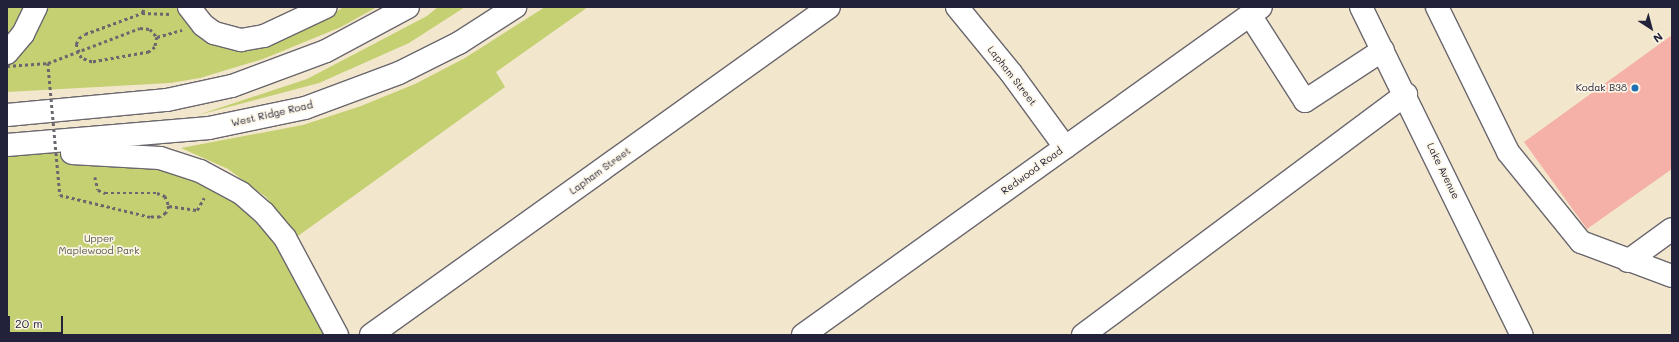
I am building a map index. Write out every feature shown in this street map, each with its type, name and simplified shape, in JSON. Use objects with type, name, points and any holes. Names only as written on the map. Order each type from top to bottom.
[{"type":"main road","points":[[23,34],[36,7]]},
{"type":"main road","points":[[7,54],[23,34],[40,7]]},
{"type":"main road","points":[[181,11],[208,29],[233,39],[264,36],[326,7]]},
{"type":"main road","points":[[7,115],[140,104],[218,89],[264,76],[326,51],[408,7]]},
{"type":"main road","name":"West Ridge Road","points":[[7,145],[196,130],[242,123],[299,109],[338,98],[399,73],[459,43],[515,7]]},
{"type":"main road","name":"Lapham Street","points":[[370,335],[829,7]]},
{"type":"main road","name":"Lapham Street","points":[[957,7],[1011,73],[1066,147]]},
{"type":"main road","name":"Lake Avenue","points":[[1361,7],[1406,94],[1522,335]]},
{"type":"main road","points":[[1437,7],[1508,152],[1581,242],[1628,261],[1672,276]]},
{"type":"main road","points":[[1256,11],[1306,101],[1383,50]]},
{"type":"main road","name":"Redwood Road","points":[[803,335],[1256,11]]},
{"type":"main road","points":[[1083,335],[1406,94]]},
{"type":"main road","points":[[7,152],[149,156],[191,168],[227,184],[253,202],[285,238],[337,335]]},
{"type":"main road","points":[[1628,261],[1672,229]]},
{"type":"path","points":[[142,12],[146,7]]},
{"type":"path","points":[[157,37],[155,47],[148,52],[92,62],[81,58],[76,44],[79,38],[142,12],[181,11]]},
{"type":"path","points":[[7,66],[48,63],[140,28],[150,29],[157,37]]},
{"type":"path","points":[[157,37],[179,32]]},
{"type":"path","points":[[48,63],[60,195],[151,217],[164,215],[169,206]]},
{"type":"path","points":[[95,177],[97,187],[101,192],[157,193],[165,196],[169,206]]},
{"type":"path","points":[[169,206],[197,210],[204,198]]},
{"type":"green space","points":[[7,7],[189,7],[211,43],[227,49],[243,50],[311,25],[344,7],[377,7],[341,27],[263,59],[200,78],[170,83],[7,92]]},
{"type":"green space","points":[[438,7],[465,7],[409,43],[319,83],[198,115],[307,79],[427,16]]},
{"type":"green space","points":[[545,7],[588,7],[496,72],[505,87],[298,236],[266,197],[228,169],[181,148],[303,125],[361,106],[415,84],[465,58]]},
{"type":"green space","name":"Upper Maplewood Park","points":[[7,152],[149,156],[253,203],[337,335],[7,335]]},
{"type":"building","name":"Kodak B38","points":[[1672,35],[1672,169],[1587,229],[1524,142]]},
{"type":"place","name":"Kodak B38","points":[[1635,88]]}]
